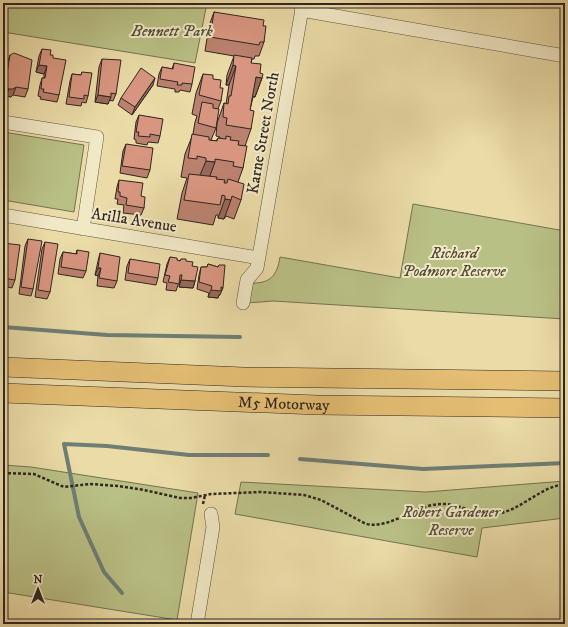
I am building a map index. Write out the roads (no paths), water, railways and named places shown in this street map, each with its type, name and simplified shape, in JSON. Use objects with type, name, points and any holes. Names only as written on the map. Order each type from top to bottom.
[{"type":"highway","name":"M5 Motorway","points":[[3,367],[244,377],[565,381]]},
{"type":"highway","name":"M5 Motorway","points":[[3,393],[317,405],[565,408]]},
{"type":"street","points":[[302,6],[565,56]]},
{"type":"street","name":"Karne Street North","points":[[258,263],[302,6]]},
{"type":"street","points":[[3,122],[97,137],[83,229]]},
{"type":"street","name":"Arilla Avenue","points":[[3,215],[258,263]]},
{"type":"street","points":[[243,303],[247,280],[258,263]]},
{"type":"street","points":[[197,624],[213,527],[210,514]]},
{"type":"waterway","points":[[3,327],[107,335],[240,337]]},
{"type":"waterway","points":[[122,593],[104,572],[79,517],[64,444],[107,446],[189,455],[268,455]]},
{"type":"waterway","points":[[300,459],[423,469],[565,463]]},
{"type":"park label","name":"Bennett Park","points":[[172,31]]},
{"type":"park label","name":"Richard Podmore Reserve","points":[[454,262]]},
{"type":"park label","name":"Robert Gardener Reserve","points":[[451,521]]}]
